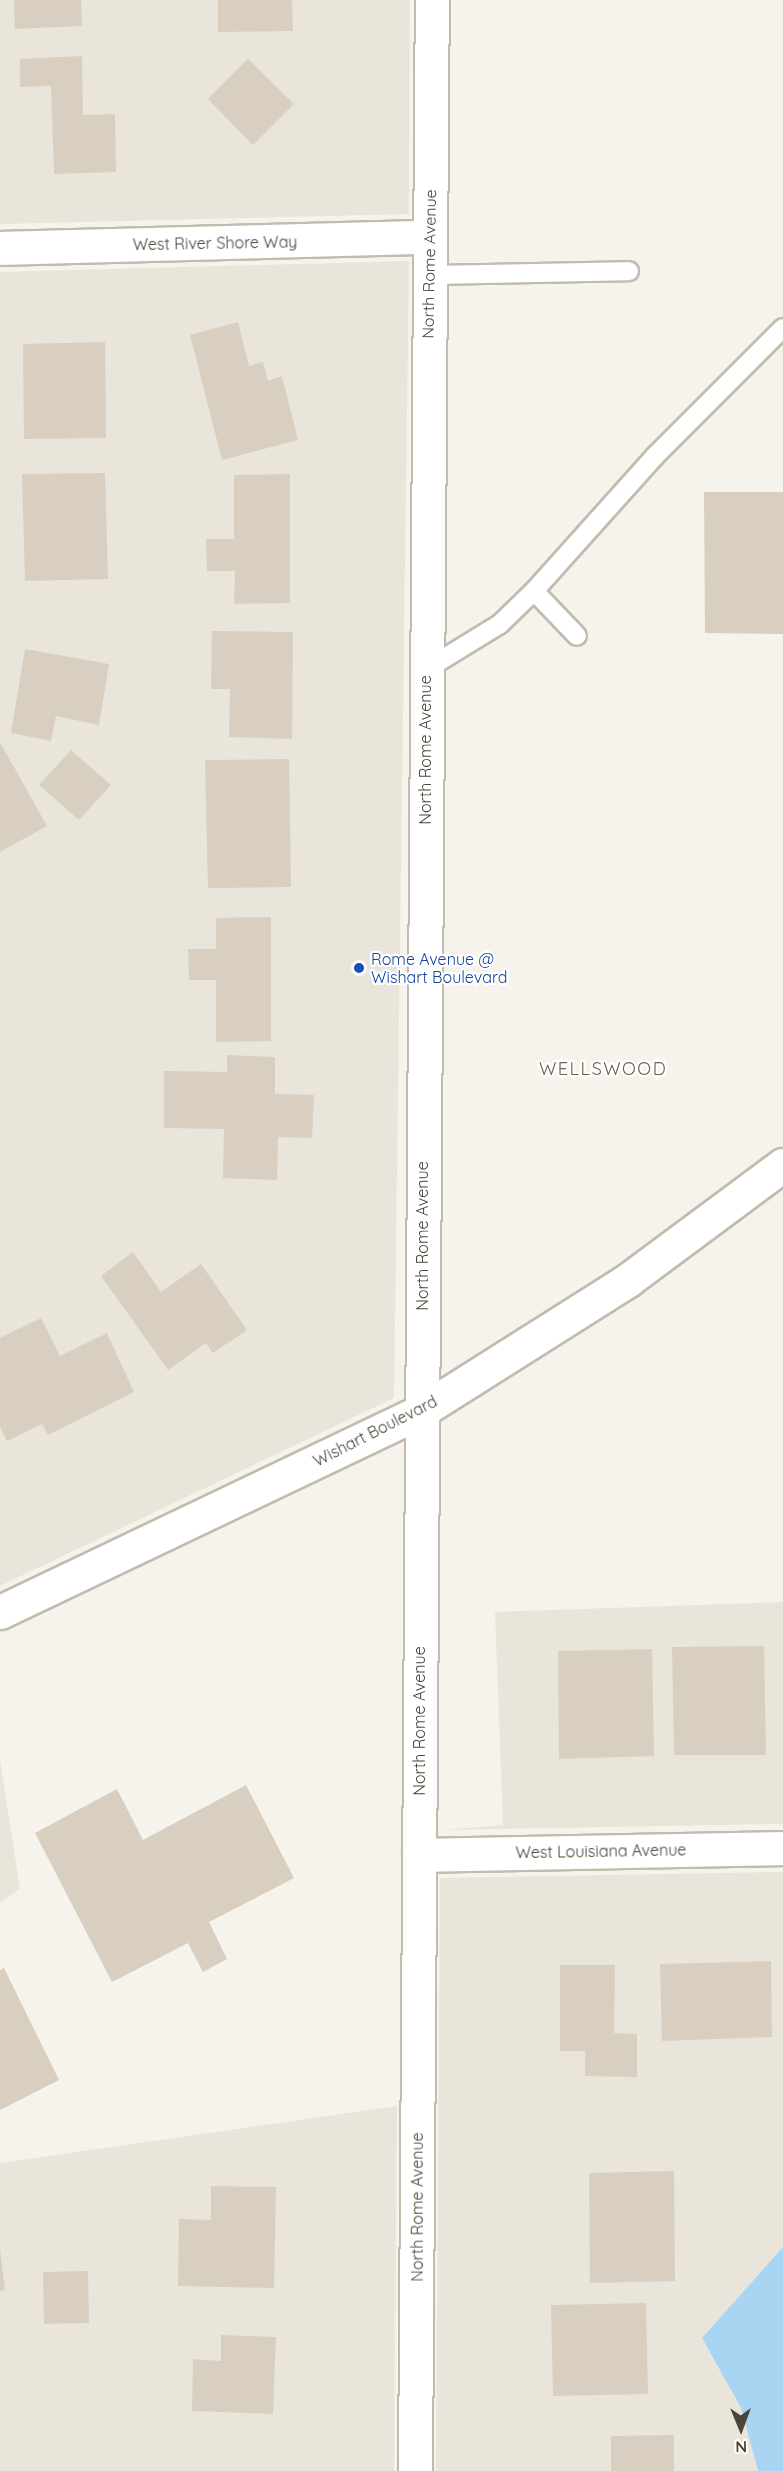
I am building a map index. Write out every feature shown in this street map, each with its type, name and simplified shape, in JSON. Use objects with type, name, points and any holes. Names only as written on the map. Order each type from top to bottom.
[{"type":"street","name":"North Rome Avenue","points":[[415,2471],[425,670],[432,0]]},
{"type":"street","name":"West River Shore Way","points":[[0,248],[430,237]]},
{"type":"street","name":"Wishart Boulevard","points":[[0,1612],[421,1411],[628,1280],[783,1165]]},
{"type":"street","name":"West Louisiana Avenue","points":[[419,1855],[783,1848]]},
{"type":"lane","points":[[429,275],[629,271]]},
{"type":"lane","points":[[425,670],[500,624],[534,591],[655,456],[783,328]]},
{"type":"lane","points":[[534,591],[577,636]]},
{"type":"shaded area","points":[[0,0],[410,0],[409,214],[0,224]]},
{"type":"shaded area","points":[[409,261],[394,1398],[0,1586],[0,272]]},
{"type":"shaded area","points":[[783,1602],[783,1824],[441,1830],[503,1825],[495,1612]]},
{"type":"shaded area","points":[[0,1760],[20,1889],[0,1903]]},
{"type":"shaded area","points":[[783,1872],[783,2247],[702,2338],[741,2408],[758,2471],[436,2471],[440,1878]]},
{"type":"shaded area","points":[[397,2106],[394,2471],[0,2471],[0,2163]]},
{"type":"water","points":[[783,2247],[783,2471],[758,2471],[741,2408],[702,2338]]},
{"type":"building","points":[[14,0],[81,0],[82,26],[15,29]]},
{"type":"building","points":[[218,0],[292,0],[293,31],[218,32]]},
{"type":"building","points":[[82,56],[83,115],[115,114],[116,172],[54,174],[51,86],[20,87],[20,59]]},
{"type":"building","points":[[248,59],[294,104],[253,145],[208,99]]},
{"type":"building","points":[[238,322],[249,366],[263,362],[268,381],[282,376],[298,440],[222,460],[190,335]]},
{"type":"building","points":[[105,342],[106,438],[24,439],[23,344]]},
{"type":"building","points":[[105,473],[108,579],[25,581],[22,474]]},
{"type":"building","points":[[290,474],[290,603],[234,604],[235,571],[207,571],[206,539],[234,539],[234,475]]},
{"type":"building","points":[[704,492],[783,492],[783,634],[705,633]]},
{"type":"building","points":[[212,631],[293,632],[292,739],[229,737],[230,689],[211,689]]},
{"type":"building","points":[[25,649],[109,664],[99,725],[56,716],[51,741],[11,733]]},
{"type":"building","points":[[0,742],[47,826],[0,852]]},
{"type":"building","points":[[71,750],[111,785],[79,820],[39,785]]},
{"type":"building","points":[[289,759],[291,887],[208,888],[205,760]]},
{"type":"building","points":[[271,917],[271,1041],[216,1042],[216,980],[189,980],[188,949],[216,949],[216,918]]},
{"type":"building","points":[[227,1055],[275,1057],[275,1094],[314,1095],[312,1138],[278,1137],[277,1180],[223,1178],[224,1129],[164,1128],[164,1071],[227,1072]]},
{"type":"building","points":[[133,1252],[161,1292],[201,1264],[247,1330],[213,1353],[206,1343],[168,1370],[101,1276]]},
{"type":"building","points":[[41,1318],[60,1356],[107,1333],[134,1392],[48,1435],[42,1424],[7,1441],[0,1427],[0,1338]]},
{"type":"building","points":[[764,1646],[766,1755],[674,1755],[672,1647]]},
{"type":"building","points":[[652,1649],[654,1756],[559,1759],[558,1651]]},
{"type":"building","points":[[246,1785],[294,1878],[209,1922],[227,1959],[203,1972],[188,1943],[112,1982],[35,1833],[117,1789],[143,1840]]},
{"type":"building","points":[[771,1961],[772,2037],[662,2041],[660,1964]]},
{"type":"building","points":[[560,1965],[615,1965],[614,2033],[637,2034],[637,2077],[585,2076],[585,2051],[560,2051]]},
{"type":"building","points":[[4,1968],[59,2080],[0,2110],[0,1970]]},
{"type":"building","points":[[674,2171],[675,2281],[590,2283],[589,2173]]},
{"type":"building","points":[[211,2186],[276,2187],[274,2288],[178,2286],[179,2219],[211,2220]]},
{"type":"building","points":[[0,2249],[5,2290],[0,2291]]},
{"type":"building","points":[[88,2271],[89,2323],[44,2324],[43,2272]]},
{"type":"building","points":[[646,2303],[648,2394],[553,2396],[551,2305]]},
{"type":"building","points":[[221,2335],[276,2337],[273,2414],[192,2411],[193,2359],[221,2361]]},
{"type":"building","points":[[674,2435],[674,2471],[611,2471],[611,2436]]},
{"type":"place","name":"Rome Avenue @ Wishart Boulevard","points":[[359,968]]},
{"type":"district","name":"WELLSWOOD","points":[[603,1069]]}]
